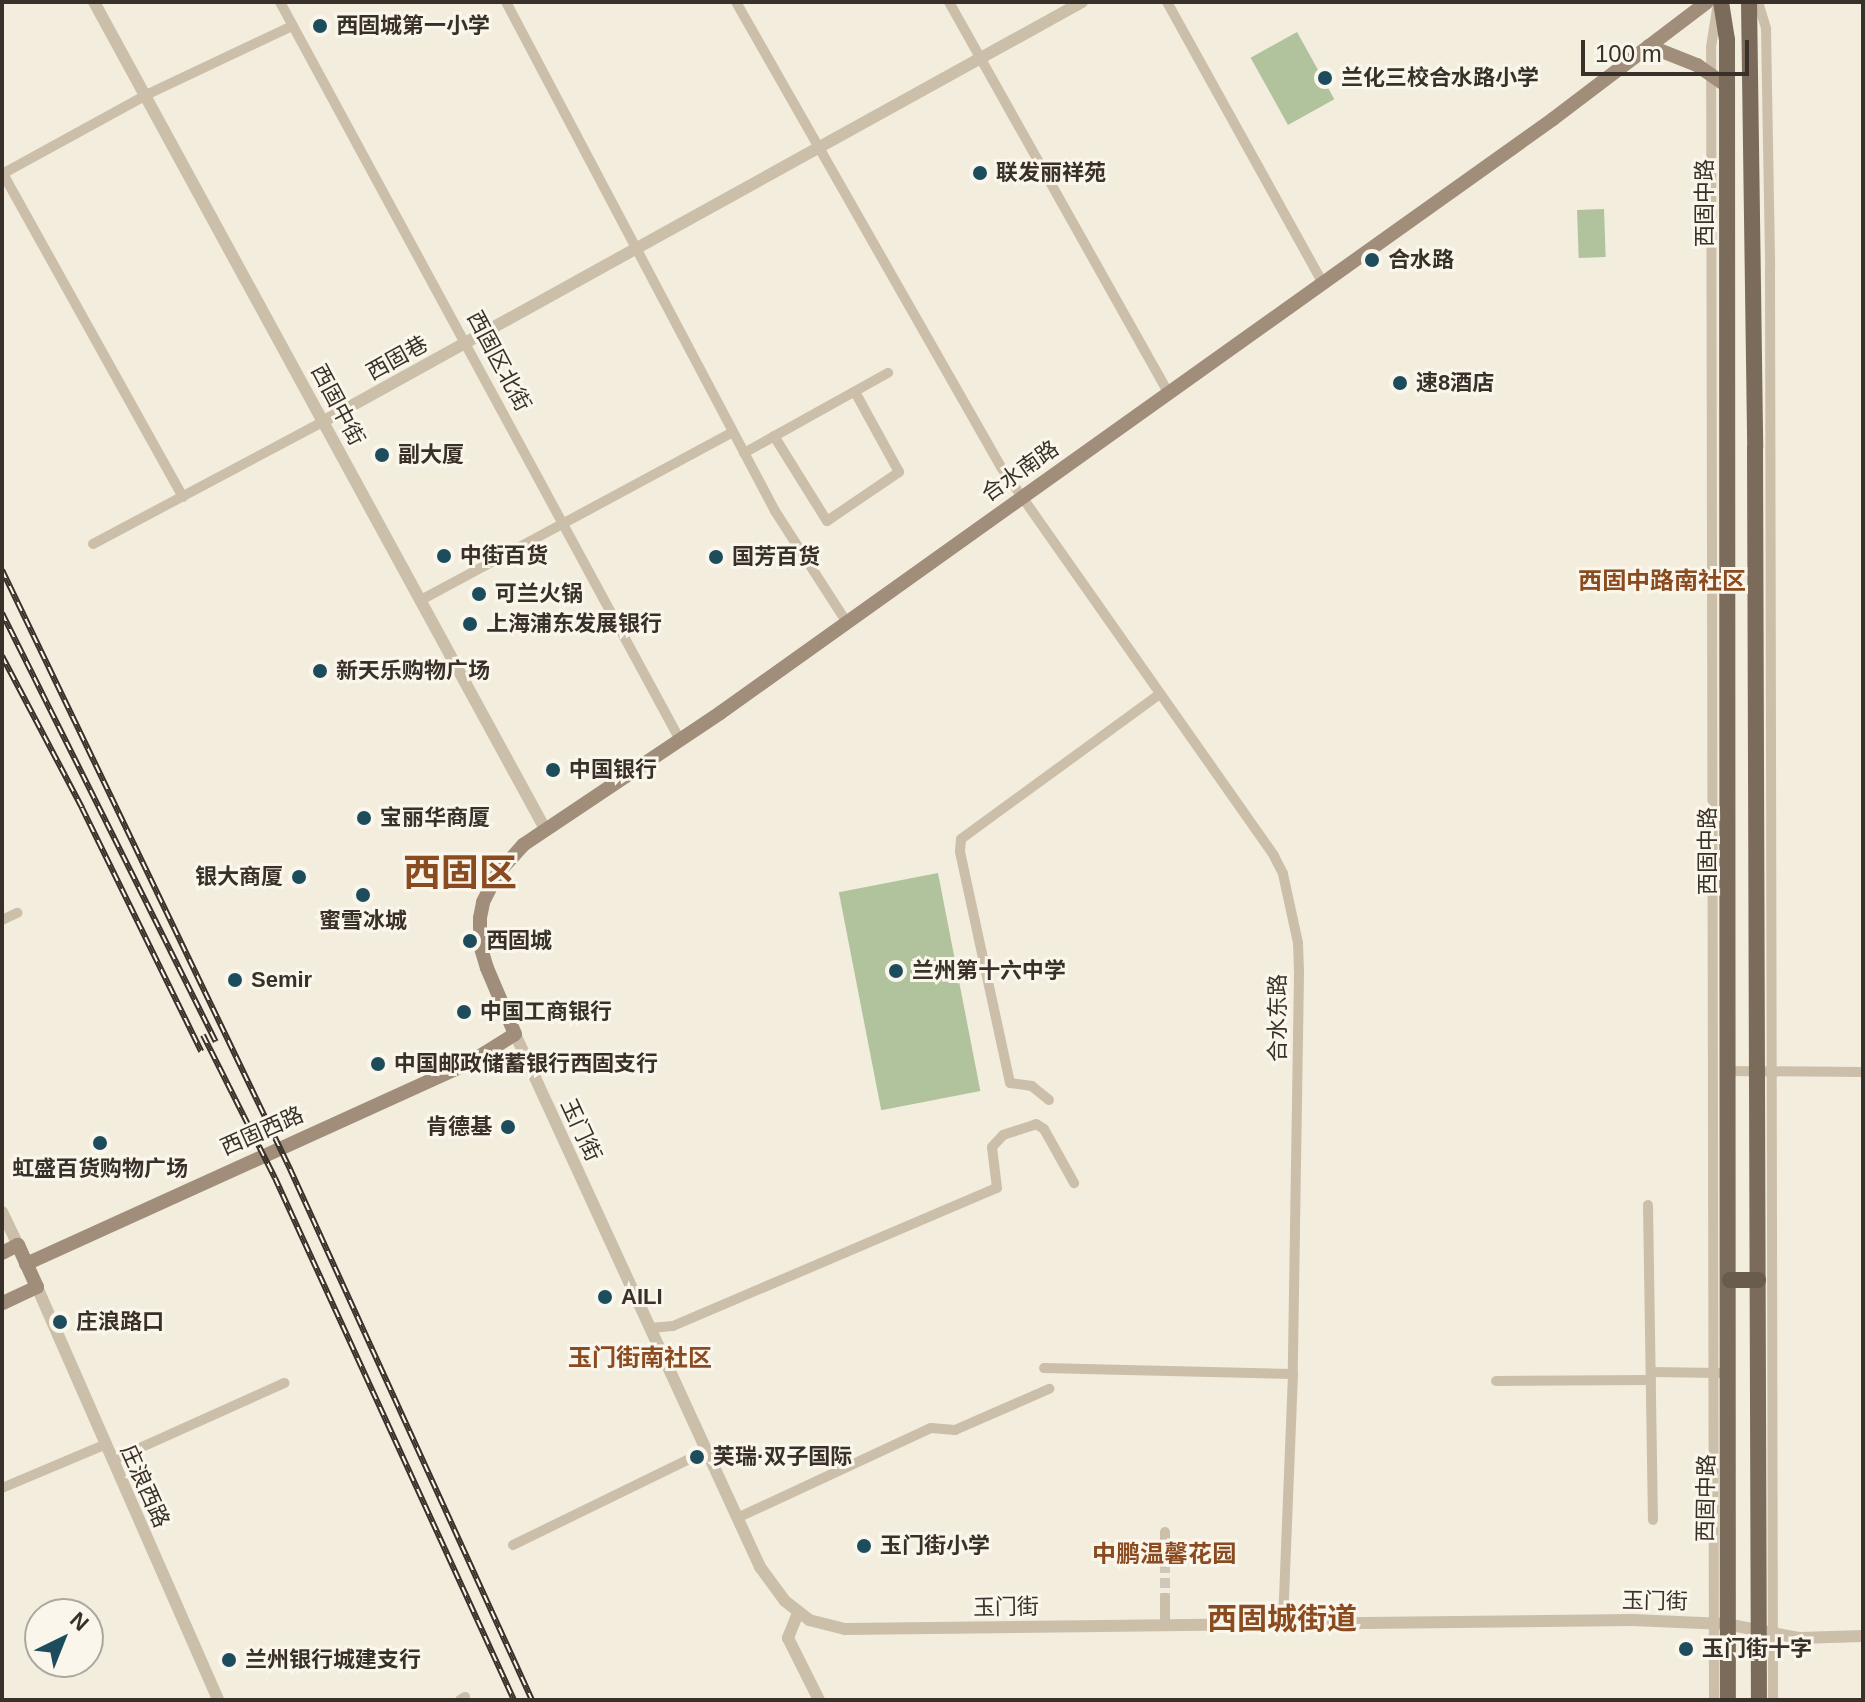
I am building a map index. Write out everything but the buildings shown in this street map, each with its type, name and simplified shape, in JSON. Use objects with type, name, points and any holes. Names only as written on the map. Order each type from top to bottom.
[{"type":"highway","points":[[1730,1280],[1758,1280]]},
{"type":"main road","name":"合水南路","points":[[515,1034],[480,945],[480,918],[483,902],[498,873],[523,845],[680,740],[1323,283],[1553,119],[1707,2]]},
{"type":"main road","name":"西固中路","points":[[1719,2],[1727,40],[1729,448],[1722,1071],[1730,1280],[1722,1373],[1720,1623],[1728,1700]]},
{"type":"main road","name":"西固中路","points":[[1749,2],[1764,1070],[1758,1280],[1767,1633],[1759,1700]]},
{"type":"main road","points":[[1649,46],[1711,72],[1727,86]]},
{"type":"main road","points":[[1729,448],[1755,448]]},
{"type":"main road","name":"西固西路","points":[[26,1264],[469,1063],[515,1034]]},
{"type":"main road","points":[[2,1253],[18,1245],[37,1287],[2,1303]]},
{"type":"street","name":"西固中街","points":[[94,2],[545,829]]},
{"type":"street","name":"西固区北街","points":[[280,2],[680,740]]},
{"type":"street","points":[[736,2],[819,148]]},
{"type":"street","points":[[949,2],[1168,392]]},
{"type":"street","name":"西固巷","points":[[93,544],[324,421],[1082,2]]},
{"type":"street","points":[[1167,2],[1323,283]]},
{"type":"street","points":[[1496,1381],[1722,1373],[1722,1071],[1711,72],[1719,2]]},
{"type":"street","points":[[1758,2],[1766,29],[1770,268],[1764,1070],[1767,1633],[1773,1700]]},
{"type":"street","points":[[507,3],[634,250],[775,511],[846,621]]},
{"type":"street","points":[[183,497],[2,173],[146,95],[292,26]]},
{"type":"street","name":"合水东路","points":[[819,148],[1021,497],[1274,856],[1283,874],[1294,919],[1299,974],[1293,1374],[1283,1624]]},
{"type":"street","points":[[744,453],[888,373]]},
{"type":"street","points":[[774,436],[827,521],[899,472],[855,392]]},
{"type":"street","points":[[421,600],[733,432]]},
{"type":"street","points":[[1049,1100],[1032,1086],[1010,1083],[960,851],[961,839],[1160,694]]},
{"type":"street","points":[[2,920],[17,913]]},
{"type":"street","name":"玉门街","points":[[515,1034],[737,1518],[773,1588],[798,1613],[823,1626],[845,1629],[1720,1623],[1799,1638],[1863,1636]]},
{"type":"street","points":[[1722,1071],[1863,1072]]},
{"type":"street","points":[[650,1328],[673,1326],[997,1188],[992,1147],[1003,1135],[1036,1124],[1044,1129],[1074,1183]]},
{"type":"street","points":[[1648,1205],[1653,1520]]},
{"type":"street","points":[[2,1212],[18,1245]]},
{"type":"street","name":"庄浪西路","points":[[37,1287],[218,1700]]},
{"type":"street","points":[[1044,1368],[1293,1374]]},
{"type":"street","points":[[113,1460],[284,1383]]},
{"type":"street","points":[[737,1518],[931,1428],[955,1430],[1049,1389]]},
{"type":"street","points":[[2,1488],[106,1444]]},
{"type":"street","points":[[513,1545],[706,1451]]},
{"type":"street","points":[[1165,1532],[1165,1563]]},
{"type":"street","points":[[1165,1598],[1165,1625]]},
{"type":"street","points":[[798,1613],[788,1638],[819,1700]]},
{"type":"street","points":[[1714,1700],[1720,1623]]},
{"type":"green space","points":[[1297,32],[1334,99],[1288,125],[1251,58]]},
{"type":"green space","points":[[1604,209],[1606,257],[1579,258],[1577,210]]},
{"type":"green space","points":[[938,873],[980,1091],[881,1110],[839,892]]},
{"type":"tunnel","points":[[1165,1563],[1165,1598]]},
{"type":"railway","points":[[2,570],[290,1169],[532,1700]]},
{"type":"railway","points":[[2,613],[216,1042]]},
{"type":"railway","points":[[2,656],[82,808],[201,1051]]},
{"type":"railway","points":[[203,1035],[275,1178],[514,1700]]},
{"type":"place","name":"西固城第一小学","points":[[320,26]]},
{"type":"place","name":"兰化三校合水路小学","points":[[1325,78]]},
{"type":"place","name":"联发丽祥苑","points":[[980,173]]},
{"type":"place","name":"合水路","points":[[1372,260]]},
{"type":"place","name":"速8酒店","points":[[1400,383]]},
{"type":"place","name":"副大厦","points":[[382,455]]},
{"type":"place","name":"中街百货","points":[[444,556]]},
{"type":"place","name":"国芳百货","points":[[716,557]]},
{"type":"place","name":"可兰火锅","points":[[479,594]]},
{"type":"place","name":"上海浦东发展银行","points":[[470,624]]},
{"type":"place","name":"新天乐购物广场","points":[[320,671]]},
{"type":"place","name":"中国银行","points":[[553,770]]},
{"type":"place","name":"宝丽华商厦","points":[[364,818]]},
{"type":"place","name":"银大商厦","points":[[299,877]]},
{"type":"place","name":"蜜雪冰城","points":[[363,895]]},
{"type":"place","name":"西固城","points":[[470,941]]},
{"type":"place","name":"兰州第十六中学","points":[[896,971]]},
{"type":"place","name":"Semir","points":[[235,980]]},
{"type":"place","name":"中国工商银行","points":[[464,1012]]},
{"type":"place","name":"中国邮政储蓄银行西固支行","points":[[378,1064]]},
{"type":"place","name":"肯德基","points":[[508,1127]]},
{"type":"place","name":"虹盛百货购物广场","points":[[100,1143]]},
{"type":"place","name":"AILI","points":[[605,1297]]},
{"type":"place","name":"庄浪路口","points":[[60,1322]]},
{"type":"place","name":"芙瑞·双子国际","points":[[697,1457]]},
{"type":"place","name":"玉门街小学","points":[[864,1546]]},
{"type":"place","name":"玉门街十字","points":[[1686,1649]]},
{"type":"place","name":"兰州银行城建支行","points":[[229,1660]]},
{"type":"district","name":"西固中路南社区","points":[[1662,581]]},
{"type":"district","name":"西固区","points":[[460,874]]},
{"type":"district","name":"玉门街南社区","points":[[640,1358]]},
{"type":"district","name":"中鹏温馨花园","points":[[1164,1554]]},
{"type":"district","name":"西固城街道","points":[[1282,1619]]}]
